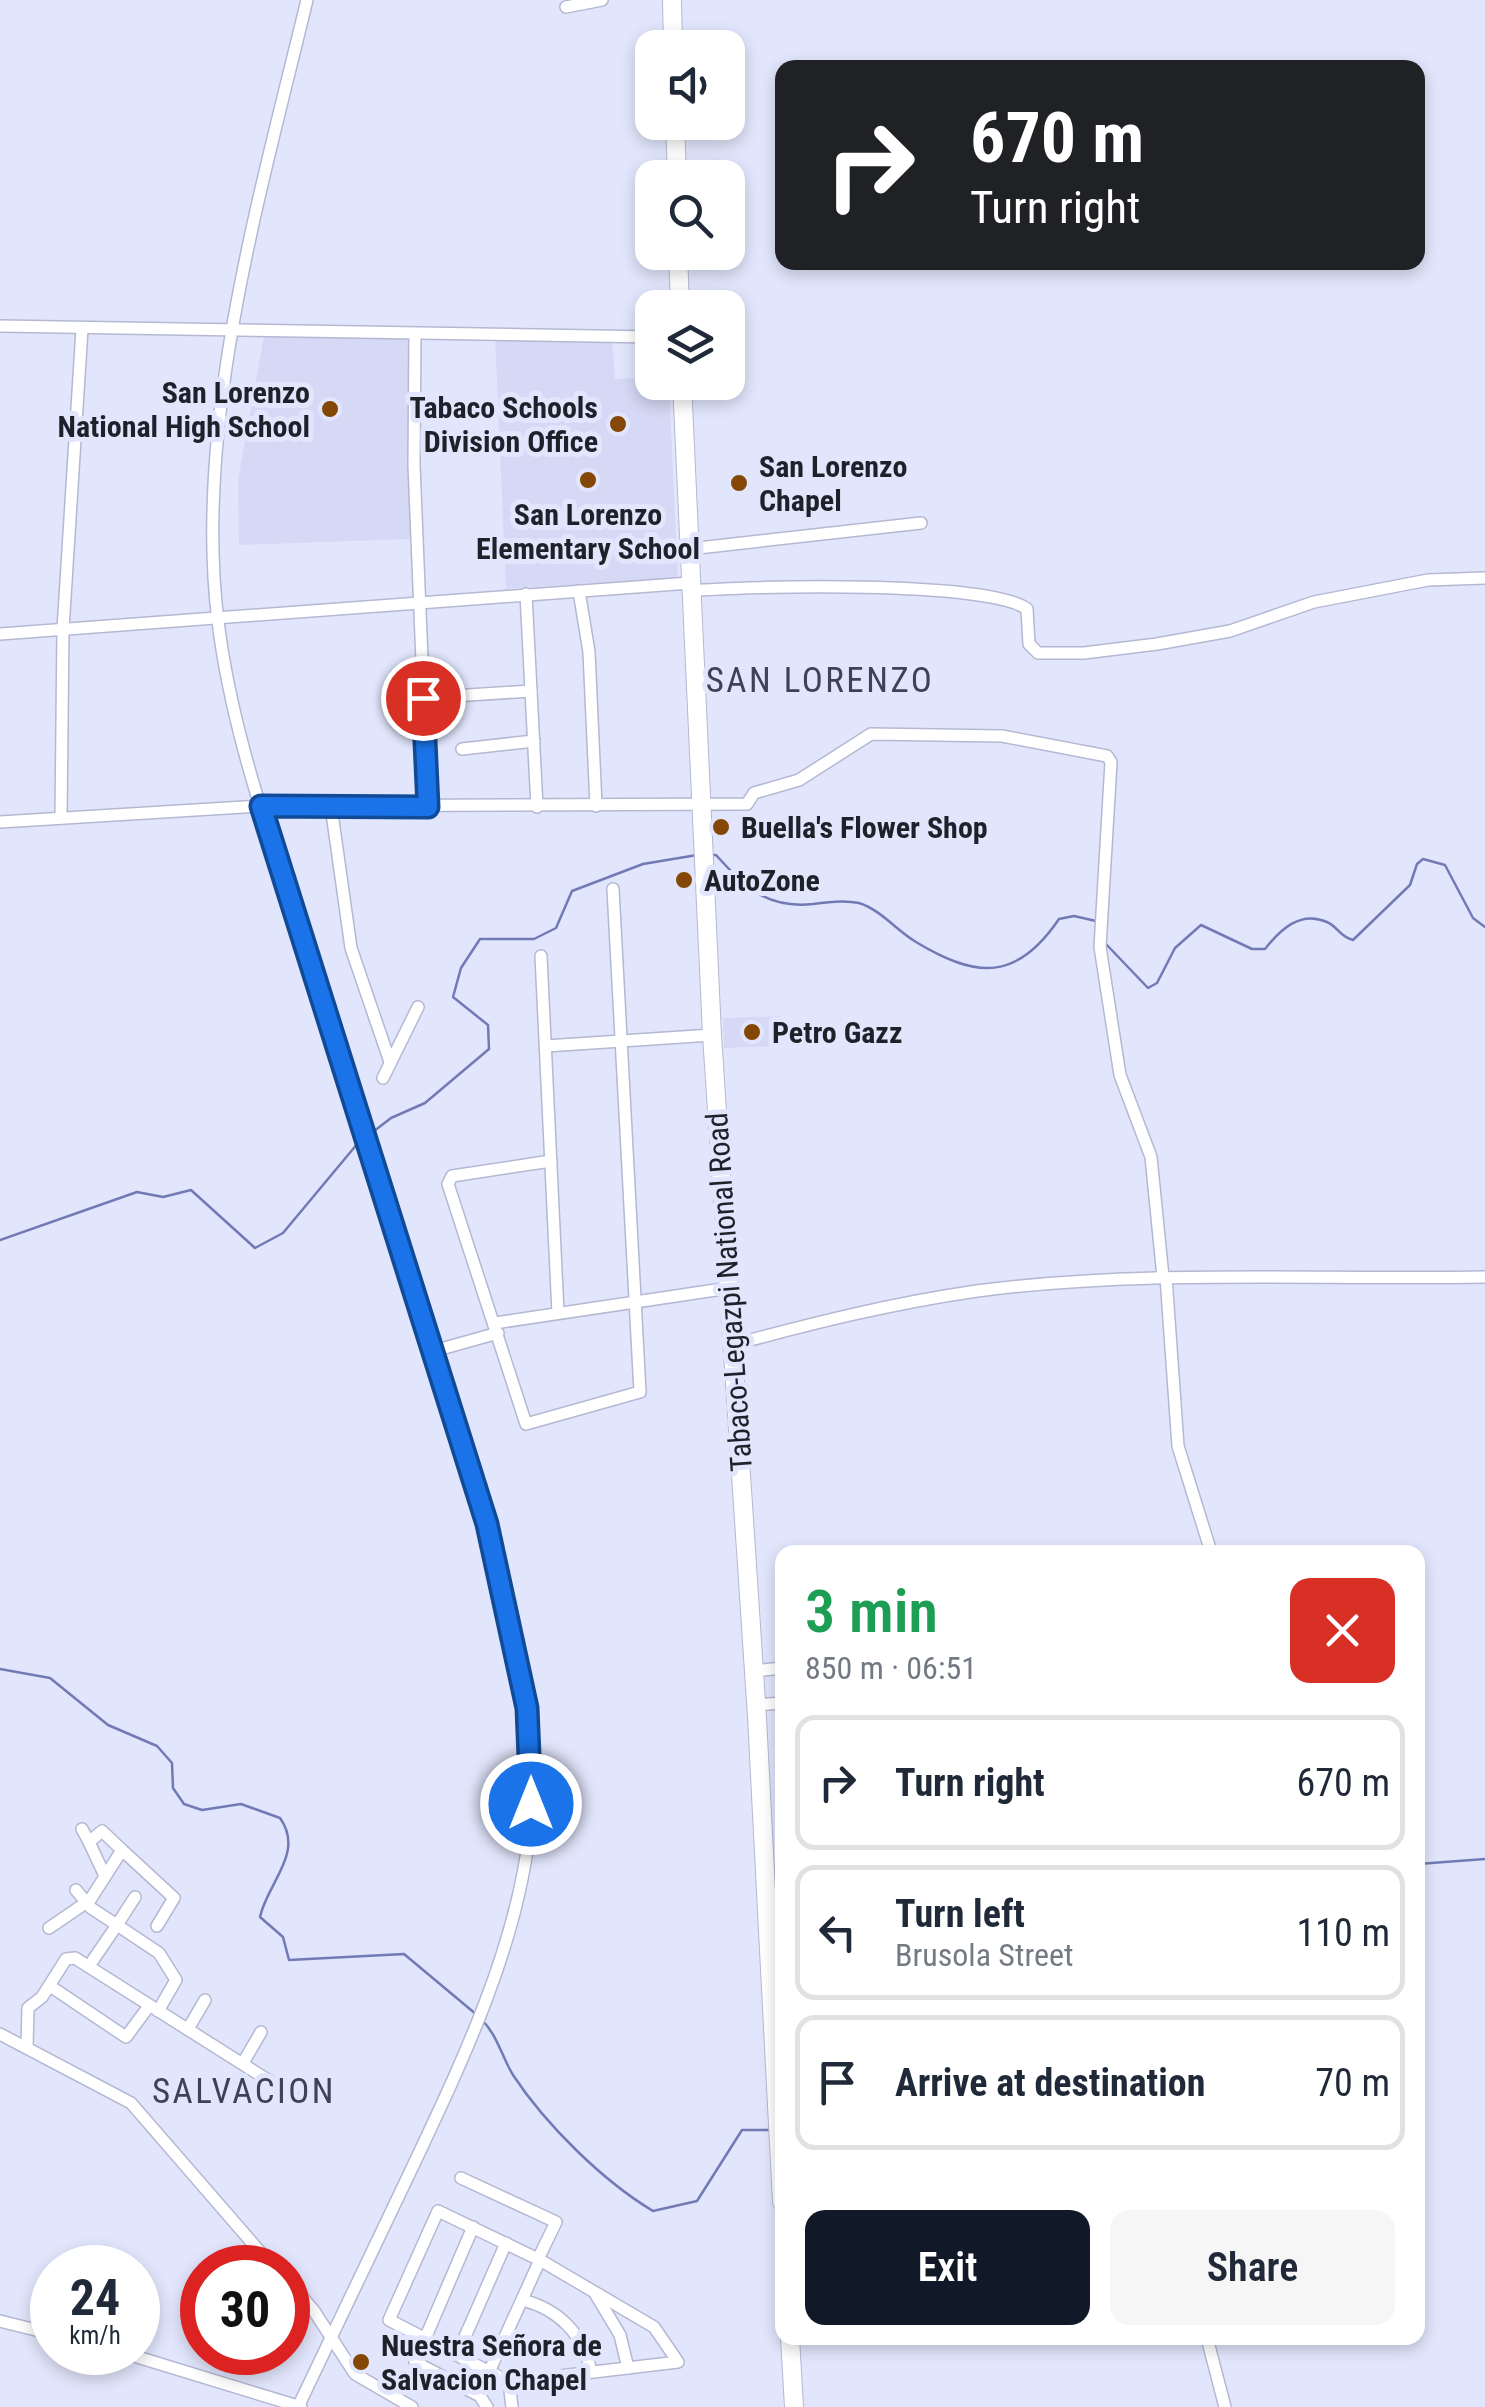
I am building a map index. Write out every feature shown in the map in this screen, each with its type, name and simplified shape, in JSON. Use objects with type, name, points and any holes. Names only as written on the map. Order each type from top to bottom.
[{"type":"main road","points":[[672,0],[673,30]]},
{"type":"main road","name":"Tabaco-Legazpi National Road","points":[[683,400],[712,1035],[775,2062]]},
{"type":"main road","points":[[790,2345],[794,2407]]},
{"type":"street","points":[[160,2364],[299,2407],[438,2113],[475,2024],[520,1888],[530,1834],[532,1774],[527,1708],[487,1524],[365,1148],[261,806],[228,687],[217,617],[214,471],[253,227],[307,0]]},
{"type":"street","points":[[566,7],[602,0]]},
{"type":"street","points":[[0,326],[635,336]]},
{"type":"street","points":[[61,818],[63,629],[82,328]]},
{"type":"street","points":[[414,333],[428,807]]},
{"type":"street","points":[[689,549],[921,523]]},
{"type":"street","points":[[0,634],[579,590],[799,585],[989,598],[1027,609],[1029,644],[1038,652],[1084,654],[1230,631],[1314,602],[1428,580],[1484,577]]},
{"type":"street","points":[[579,590],[589,652],[596,806]]},
{"type":"street","points":[[526,594],[537,807]]},
{"type":"street","points":[[423,698],[531,691]]},
{"type":"street","points":[[0,822],[261,806],[747,804],[754,793],[799,780],[871,734],[1002,736],[1108,756],[1110,818],[1100,947],[1120,1075],[1151,1157],[1178,1446],[1209,1545]]},
{"type":"street","points":[[462,750],[534,741]]},
{"type":"street","points":[[331,806],[352,948],[390,1062]]},
{"type":"street","points":[[551,1160],[452,1176],[448,1184],[526,1424],[640,1392],[613,889]]},
{"type":"street","points":[[542,956],[558,1313]]},
{"type":"street","points":[[382,1078],[418,1007]]},
{"type":"street","points":[[546,1046],[712,1035]]},
{"type":"street","points":[[732,1345],[902,1303],[980,1291],[1164,1277],[1485,1277]]},
{"type":"street","points":[[430,1352],[496,1328],[558,1313],[729,1288]]},
{"type":"street","points":[[754,1671],[775,1669]]},
{"type":"street","points":[[756,1705],[775,1704]]},
{"type":"street","points":[[88,1842],[113,1822]]},
{"type":"street","points":[[82,1828],[105,1876]]},
{"type":"street","points":[[102,1832],[174,1898]]},
{"type":"street","points":[[49,1928],[86,1902],[122,1850]]},
{"type":"street","points":[[157,1926],[183,1885]]},
{"type":"street","points":[[50,1986],[126,2037],[176,1980],[159,1954],[86,1902],[76,1890]]},
{"type":"street","points":[[89,1966],[135,1897]]},
{"type":"street","points":[[27,2048],[28,2008],[50,1986],[66,1959],[75,1958],[293,2096]]},
{"type":"street","points":[[188,2030],[205,2000]]},
{"type":"street","points":[[242,2063],[261,2032]]},
{"type":"street","points":[[0,2034],[131,2103],[254,2245]]},
{"type":"street","points":[[461,2178],[556,2222],[489,2372]]},
{"type":"street","points":[[438,2211],[539,2259],[654,2327],[678,2362],[509,2382],[390,2320],[438,2211]]},
{"type":"street","points":[[473,2227],[415,2362],[480,2396],[487,2407]]},
{"type":"street","points":[[457,2355],[506,2243]]},
{"type":"street","points":[[594,2291],[620,2335],[628,2368]]},
{"type":"street","points":[[522,2300],[542,2305],[562,2319],[588,2354],[591,2372]]},
{"type":"street","points":[[310,2305],[355,2374],[412,2407]]},
{"type":"street","points":[[0,2321],[30,2328]]},
{"type":"street","points":[[1208,2345],[1225,2407]]},
{"type":"street","points":[[509,2382],[512,2407]]},
{"type":"shaded area","name":"San Lorenzo National High School","points":[[264,336],[408,337],[411,539],[239,545],[238,480]]},
{"type":"shaded area","name":"San Lorenzo Elementary School","points":[[495,336],[612,338],[615,379],[635,378],[635,400],[670,400],[678,578],[506,589]]},
{"type":"shaded area","points":[[781,1016],[782,1046],[724,1048],[723,1018]]},
{"type":"waterway","points":[[369,1135],[391,1118],[425,1103],[489,1049],[488,1025],[453,997],[461,968],[480,939],[534,939],[556,928],[572,891],[643,864],[697,855]]},
{"type":"waterway","points":[[710,855],[716,855],[758,894],[797,905],[859,903],[938,954],[977,967],[995,968],[1028,954],[1059,919],[1074,916],[1096,921]]},
{"type":"waterway","points":[[1105,943],[1148,988],[1157,983],[1175,948],[1201,925],[1252,949],[1265,949],[1284,929],[1308,918],[1327,922],[1353,940],[1410,885],[1417,864],[1423,859],[1445,865],[1473,918],[1485,927]]},
{"type":"waterway","points":[[0,1240],[137,1192],[163,1197],[191,1190],[255,1248],[283,1233],[358,1143]]},
{"type":"waterway","points":[[0,1669],[50,1678],[108,1725],[157,1746],[172,1763],[173,1788],[184,1804],[202,1810],[241,1804],[280,1818],[287,1831],[287,1856],[260,1917],[283,1937],[289,1960],[404,1954],[477,2015]]},
{"type":"waterway","points":[[1425,1863],[1485,1859]]},
{"type":"waterway","points":[[483,2021],[526,2094],[559,2132],[595,2168],[653,2211],[697,2201],[742,2130],[771,2130]]},
{"type":"place","name":"San Lorenzo National High School","points":[[330,409]]},
{"type":"place","name":"Tabaco Schools Division Office","points":[[618,424]]},
{"type":"place","name":"San Lorenzo Elementary School","points":[[588,480]]},
{"type":"place","name":"San Lorenzo Chapel","points":[[739,483]]},
{"type":"place","name":"Buella's Flower Shop","points":[[721,827]]},
{"type":"place","name":"AutoZone","points":[[684,880]]},
{"type":"place","name":"Petro Gazz","points":[[752,1032]]},
{"type":"place","name":"Nuestra Señora de Salvacion Chapel","points":[[361,2362]]},
{"type":"district","name":"SAN LORENZO","points":[[820,680]]},
{"type":"district","name":"SALVACION","points":[[244,2091]]},
{"type":"route","points":[[423,698],[428,807],[261,806],[365,1148],[487,1524],[527,1708],[531,1804]]}]
